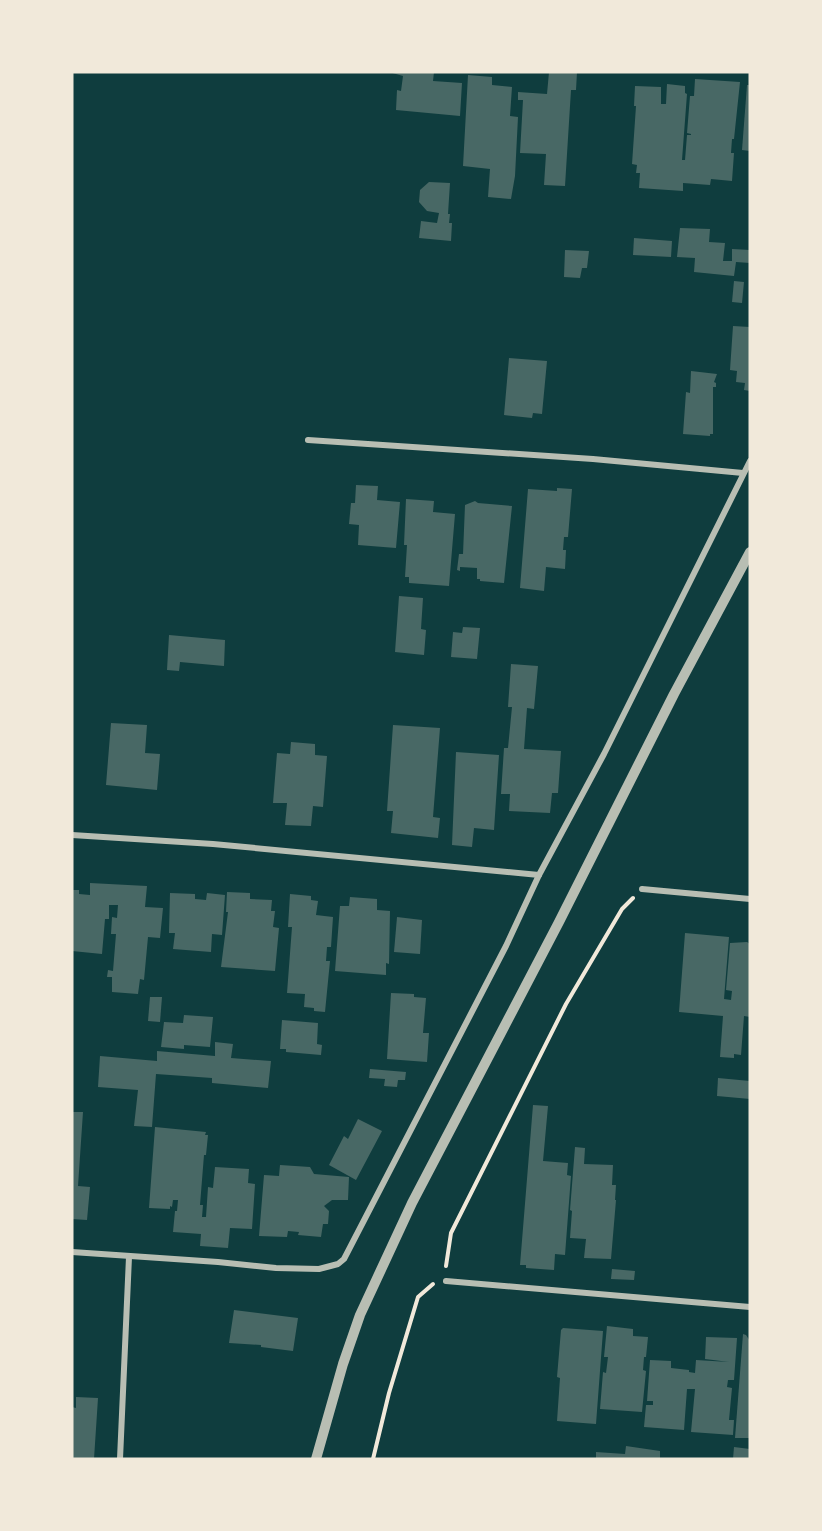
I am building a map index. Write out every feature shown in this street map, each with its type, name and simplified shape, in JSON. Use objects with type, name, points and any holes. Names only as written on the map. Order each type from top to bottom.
[{"type":"street","points":[[308,440],[593,459],[743,473]]},
{"type":"street","points":[[72,1252],[319,1269],[330,1267],[344,1259],[604,754],[750,461]]},
{"type":"street","points":[[316,1459],[343,1364],[360,1315],[412,1203],[559,922],[674,694],[750,552]]},
{"type":"street","points":[[72,835],[213,844],[540,875]]},
{"type":"street","points":[[642,889],[750,899]]},
{"type":"street","points":[[120,1459],[129,1257]]},
{"type":"street","points":[[446,1281],[750,1307]]},
{"type":"path","points":[[373,1459],[389,1394],[418,1297],[429,1285],[446,1281],[445,1260],[451,1233],[567,1004],[622,909],[642,889]]},
{"type":"building","points":[[389,72],[434,72],[433,81],[462,83],[460,116],[396,110],[397,90],[401,91],[403,76]]},
{"type":"building","points":[[549,72],[577,72],[576,90],[571,90],[565,186],[544,185],[546,154],[520,153],[523,100],[518,100],[518,92],[547,94]]},
{"type":"building","points":[[468,75],[492,77],[492,85],[512,87],[510,116],[518,117],[515,176],[511,199],[488,197],[490,169],[463,166]]},
{"type":"building","points":[[695,79],[740,82],[734,139],[732,139],[731,153],[734,153],[732,181],[711,179],[710,185],[683,183],[683,191],[639,188],[640,173],[636,173],[637,165],[632,164],[635,86],[661,87],[661,104],[666,104],[667,84],[685,86],[687,94],[682,160],[685,160],[687,135],[691,135],[687,133],[690,96],[694,96]]},
{"type":"building","points":[[747,85],[750,85],[750,151],[742,150]]},
{"type":"building","points":[[429,182],[450,183],[448,214],[450,214],[449,223],[452,223],[451,241],[419,238],[421,221],[437,223],[439,213],[427,211],[419,202],[420,190]]},
{"type":"building","points":[[680,228],[710,229],[709,242],[725,243],[723,261],[732,261],[732,249],[750,250],[750,263],[736,262],[734,276],[694,272],[695,258],[677,257]]},
{"type":"building","points":[[634,238],[672,241],[671,257],[633,255]]},
{"type":"building","points":[[565,250],[589,251],[587,268],[582,268],[580,278],[564,277]]},
{"type":"building","points":[[734,281],[744,282],[742,303],[732,302]]},
{"type":"building","points":[[733,326],[750,327],[750,391],[744,390],[745,383],[736,382],[737,371],[730,370]]},
{"type":"building","points":[[509,358],[547,361],[542,414],[533,413],[532,418],[504,415]]},
{"type":"building","points":[[691,371],[717,374],[714,382],[716,387],[713,387],[713,434],[710,436],[683,434],[686,392],[690,393]]},
{"type":"building","points":[[356,485],[378,486],[377,500],[400,502],[396,548],[358,545],[359,525],[349,524],[351,503],[355,503]]},
{"type":"building","points":[[557,488],[572,489],[568,537],[564,537],[565,569],[546,567],[544,591],[520,588],[528,489],[557,491]]},
{"type":"building","points":[[406,499],[434,501],[433,512],[455,514],[449,586],[409,583],[409,577],[405,577]]},
{"type":"building","points":[[475,501],[512,506],[504,583],[480,581],[477,579],[477,568],[460,567],[460,571],[457,570],[459,554],[463,554],[465,505]]},
{"type":"building","points":[[399,596],[423,598],[421,629],[426,630],[424,655],[395,652]]},
{"type":"building","points":[[463,627],[480,628],[477,659],[451,657],[453,632],[462,633]]},
{"type":"building","points":[[169,635],[225,640],[224,666],[180,662],[179,671],[167,670]]},
{"type":"building","points":[[511,664],[538,666],[534,709],[527,708],[524,749],[561,751],[558,793],[552,793],[550,813],[509,811],[510,794],[501,794],[504,748],[508,748],[512,707],[508,707]]},
{"type":"building","points":[[111,723],[147,725],[145,753],[160,754],[157,790],[106,785]]},
{"type":"building","points":[[393,725],[440,728],[433,817],[440,818],[438,838],[391,833],[393,811],[387,811]]},
{"type":"building","points":[[291,742],[315,744],[315,755],[327,756],[323,807],[313,806],[311,826],[285,825],[287,803],[273,803],[277,753],[290,754]]},
{"type":"building","points":[[456,752],[499,755],[494,830],[474,828],[472,847],[452,845]]},
{"type":"building","points":[[90,883],[147,886],[145,907],[163,908],[160,938],[148,937],[144,980],[140,979],[138,994],[112,992],[112,977],[107,977],[108,970],[113,971],[116,934],[111,934],[112,917],[117,918],[118,905],[109,905],[109,919],[105,919],[102,954],[72,951],[72,890],[79,890],[79,894],[90,895]]},
{"type":"building","points":[[227,892],[250,893],[250,899],[272,900],[271,911],[275,911],[273,927],[279,928],[275,971],[221,967],[228,912],[226,912]]},
{"type":"building","points":[[170,893],[195,894],[195,899],[206,900],[207,893],[225,895],[222,935],[212,934],[211,952],[173,949],[175,933],[169,933]]},
{"type":"building","points":[[290,894],[311,896],[311,900],[318,901],[316,915],[333,917],[331,947],[327,947],[326,961],[330,961],[325,1012],[304,1007],[305,994],[287,993],[292,927],[288,927]]},
{"type":"building","points":[[350,897],[377,899],[377,910],[390,911],[389,964],[386,963],[386,975],[335,971],[340,906],[349,906]]},
{"type":"building","points":[[397,917],[422,920],[420,954],[394,952]]},
{"type":"building","points":[[685,933],[729,937],[724,999],[731,1000],[732,991],[726,990],[730,943],[747,942],[750,944],[750,1017],[744,1016],[741,1055],[734,1054],[734,1058],[720,1057],[723,1016],[679,1012]]},
{"type":"building","points":[[391,993],[414,994],[414,997],[426,998],[423,1033],[429,1033],[427,1062],[387,1059]]},
{"type":"building","points":[[150,997],[162,997],[160,1022],[148,1021]]},
{"type":"building","points":[[184,1015],[213,1017],[210,1047],[184,1045],[184,1049],[161,1047],[164,1022],[183,1023]]},
{"type":"building","points":[[282,1020],[318,1023],[317,1044],[322,1045],[321,1055],[286,1052],[286,1049],[280,1049]]},
{"type":"building","points":[[215,1042],[233,1044],[231,1058],[271,1061],[268,1088],[212,1083],[212,1078],[156,1074],[152,1127],[134,1126],[138,1090],[98,1087],[100,1056],[157,1061],[157,1051],[215,1056]]},
{"type":"building","points":[[370,1069],[406,1072],[405,1080],[398,1080],[397,1087],[384,1086],[385,1079],[369,1078]]},
{"type":"building","points":[[718,1078],[750,1081],[750,1099],[717,1096]]},
{"type":"building","points":[[533,1105],[548,1106],[543,1161],[568,1163],[567,1175],[571,1176],[565,1255],[555,1254],[554,1270],[526,1268],[526,1265],[520,1265]]},
{"type":"building","points":[[72,1112],[83,1112],[78,1186],[90,1187],[87,1220],[72,1219]]},
{"type":"building","points":[[358,1119],[382,1131],[356,1180],[329,1165],[344,1136],[348,1139]]},
{"type":"building","points":[[155,1127],[206,1132],[205,1135],[208,1135],[200,1205],[203,1205],[202,1217],[206,1217],[208,1187],[213,1188],[215,1167],[249,1169],[248,1183],[255,1184],[252,1229],[230,1228],[228,1248],[200,1246],[201,1234],[173,1232],[178,1200],[173,1200],[170,1209],[149,1208]]},
{"type":"building","points":[[575,1147],[585,1148],[584,1164],[613,1165],[612,1185],[616,1185],[616,1200],[611,1259],[584,1258],[586,1239],[570,1238]]},
{"type":"building","points":[[280,1165],[310,1167],[314,1174],[349,1177],[348,1200],[332,1200],[324,1206],[329,1211],[328,1224],[323,1224],[321,1237],[298,1235],[299,1232],[288,1231],[287,1237],[259,1236],[264,1175],[279,1176]]},
{"type":"building","points":[[612,1269],[635,1271],[634,1280],[611,1279]]},
{"type":"building","points":[[234,1310],[298,1318],[293,1351],[261,1347],[261,1345],[229,1343]]},
{"type":"building","points":[[607,1326],[633,1329],[633,1336],[648,1337],[646,1357],[644,1357],[643,1370],[646,1371],[642,1412],[600,1409],[603,1372],[606,1373],[608,1357],[604,1357]]},
{"type":"building","points":[[563,1328],[603,1331],[596,1424],[557,1421],[560,1378],[557,1377]]},
{"type":"building","points":[[743,1334],[750,1341],[750,1438],[735,1438]]},
{"type":"building","points":[[706,1337],[737,1338],[734,1380],[728,1380],[727,1387],[732,1388],[729,1420],[734,1420],[733,1435],[691,1432],[695,1389],[687,1389],[684,1430],[644,1427],[646,1405],[653,1405],[653,1401],[647,1401],[650,1360],[671,1361],[671,1368],[695,1373],[696,1360],[729,1362],[705,1359]]},
{"type":"building","points":[[76,1397],[98,1398],[94,1459],[72,1459],[72,1407],[76,1408]]},
{"type":"building","points":[[626,1446],[660,1451],[660,1459],[596,1459],[596,1452],[625,1454]]},
{"type":"building","points":[[734,1447],[750,1449],[750,1459],[733,1459]]}]
